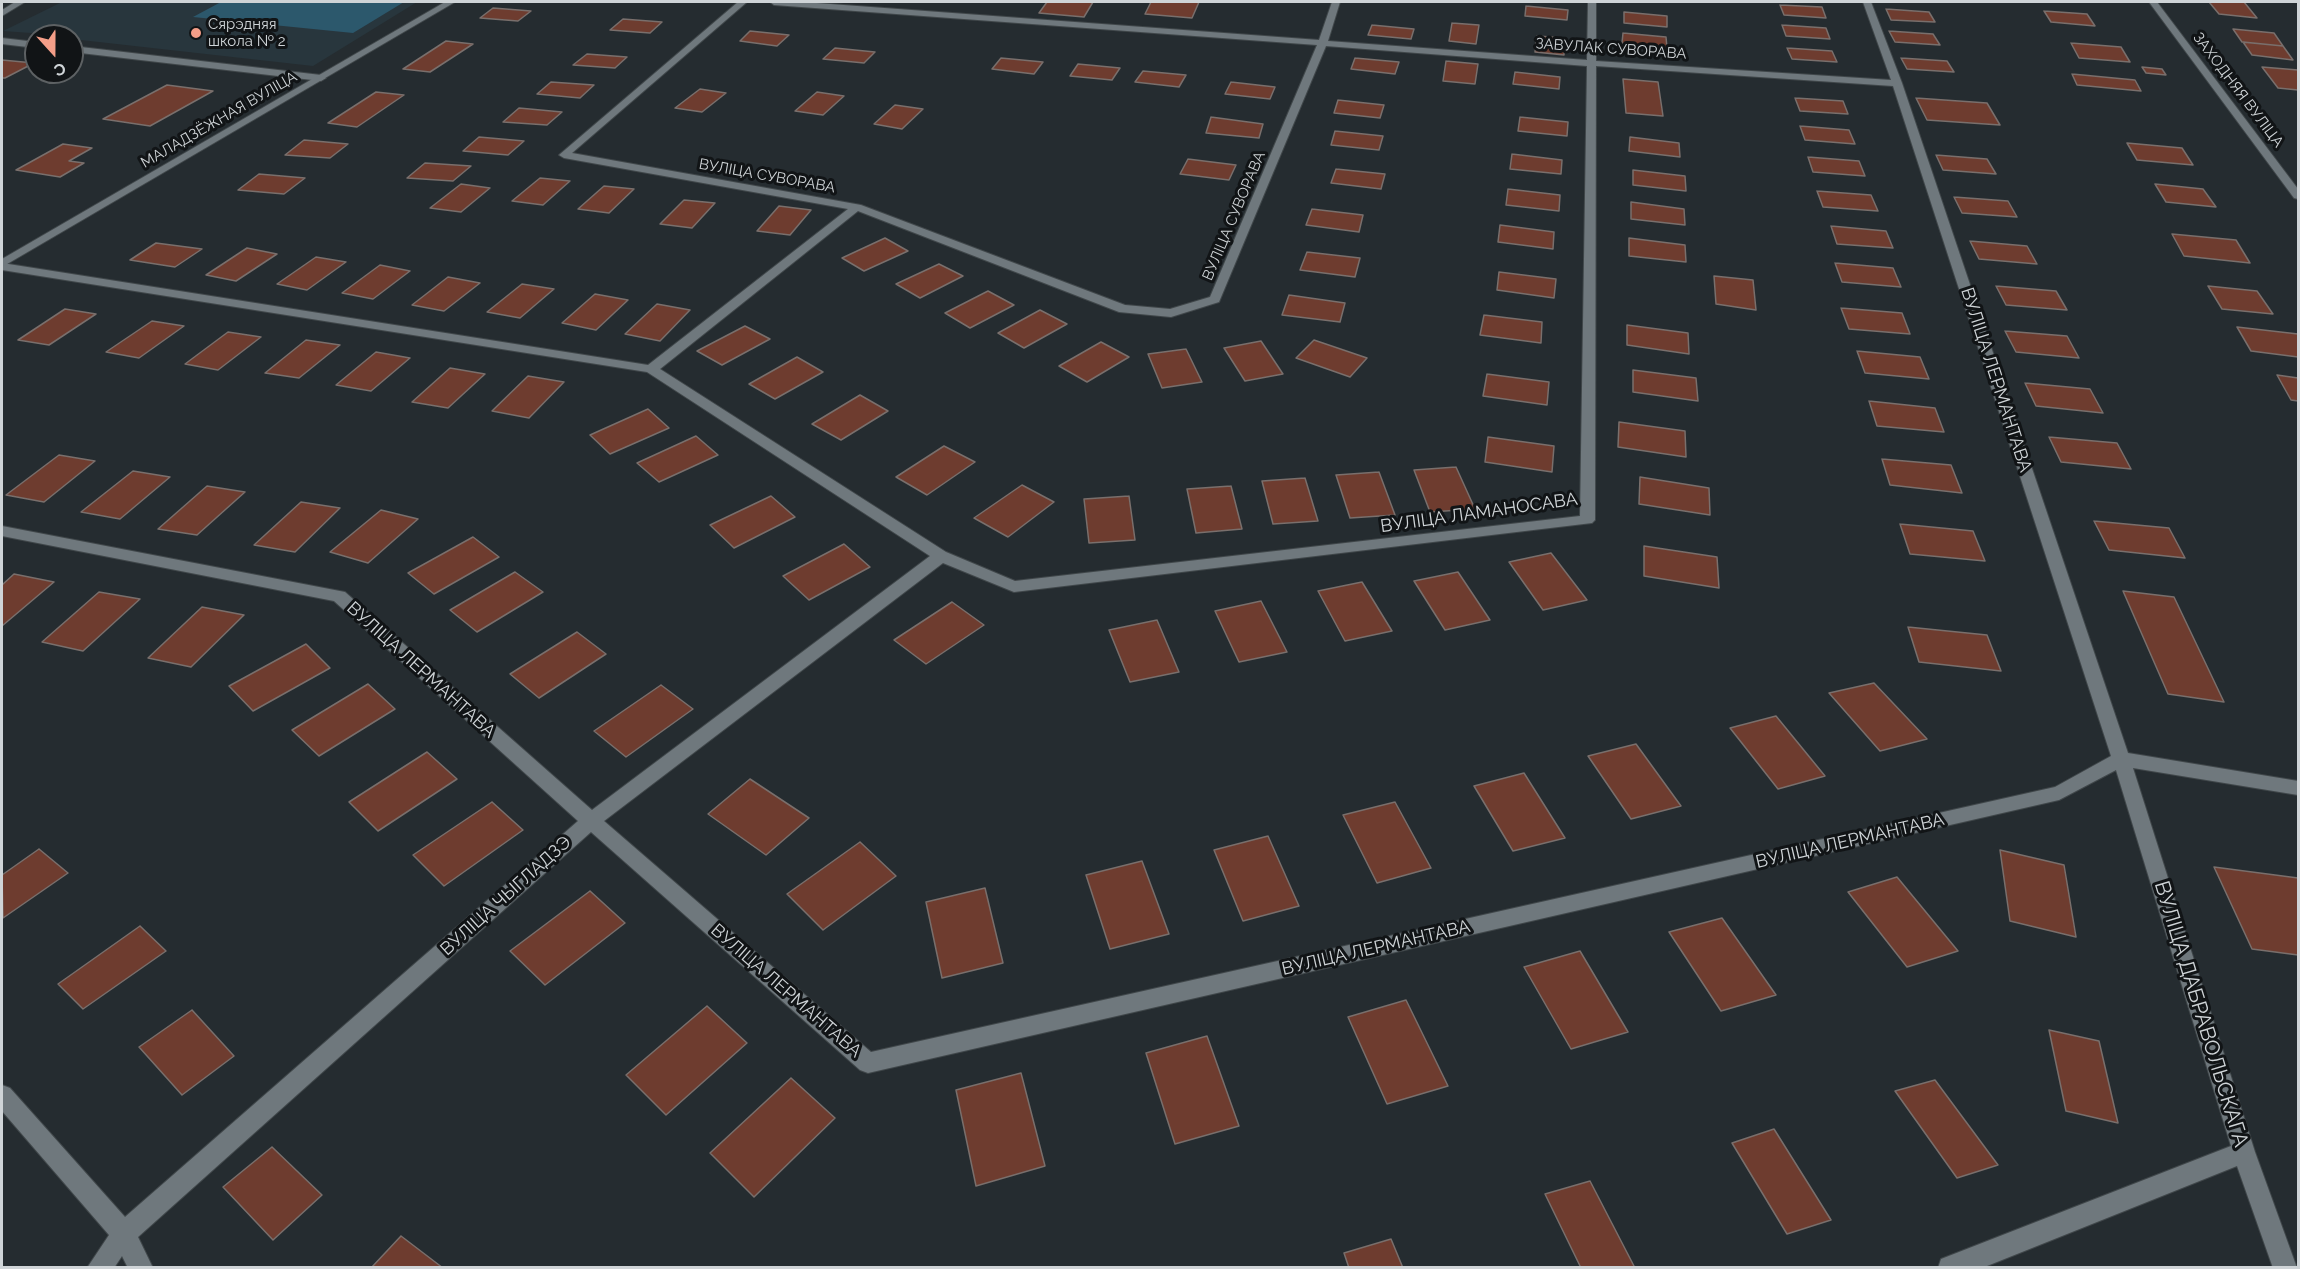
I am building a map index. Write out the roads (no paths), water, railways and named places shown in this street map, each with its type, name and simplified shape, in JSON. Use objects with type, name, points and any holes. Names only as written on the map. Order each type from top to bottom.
[{"type":"street","points":[[2,14],[21,2]]},
{"type":"street","name":"МАЛАДЗЁЖНАЯ ВУЛІЦА","points":[[2,265],[451,2]]},
{"type":"street","name":"ВУЛІЦА СУВОРАВА","points":[[743,2],[564,155],[857,207],[1123,309],[1171,313],[1215,299],[1323,43],[1336,2]]},
{"type":"street","points":[[774,2],[1323,43]]},
{"type":"street","name":"ВУЛІЦА ЛАМАНОСАВА","points":[[941,556],[1014,587],[1587,520],[1592,2]]},
{"type":"street","name":"ВУЛІЦА ЛЕРМАНТАВА","points":[[2,531],[339,597],[868,1063],[2059,793],[2121,759],[1897,84],[1867,2]]},
{"type":"street","name":"ЗАХОДНЯЯ ВУЛІЦА","points":[[2153,2],[2298,196]]},
{"type":"street","points":[[2,41],[24,44]]},
{"type":"street","name":"ЗАВУЛАК СУВОРАВА","points":[[1323,43],[1897,84]]},
{"type":"street","points":[[84,50],[321,78]]},
{"type":"street","points":[[651,369],[857,207]]},
{"type":"street","points":[[2,265],[651,369],[941,556]]},
{"type":"street","name":"ВУЛІЦА ЧЫГЛАДЗЭ","points":[[99,1268],[124,1234],[591,821],[941,556]]},
{"type":"street","points":[[2121,759],[2298,788]]},
{"type":"street","name":"ВУЛІЦА ДАБРАВОЛЬСКАГА","points":[[2121,759],[2244,1152],[2286,1268]]},
{"type":"street","points":[[2,1095],[124,1234],[141,1268]]},
{"type":"street","points":[[1950,1268],[2244,1152]]},
{"type":"place","name":"Сярэдняя школа № 2","points":[[196,33]]}]
